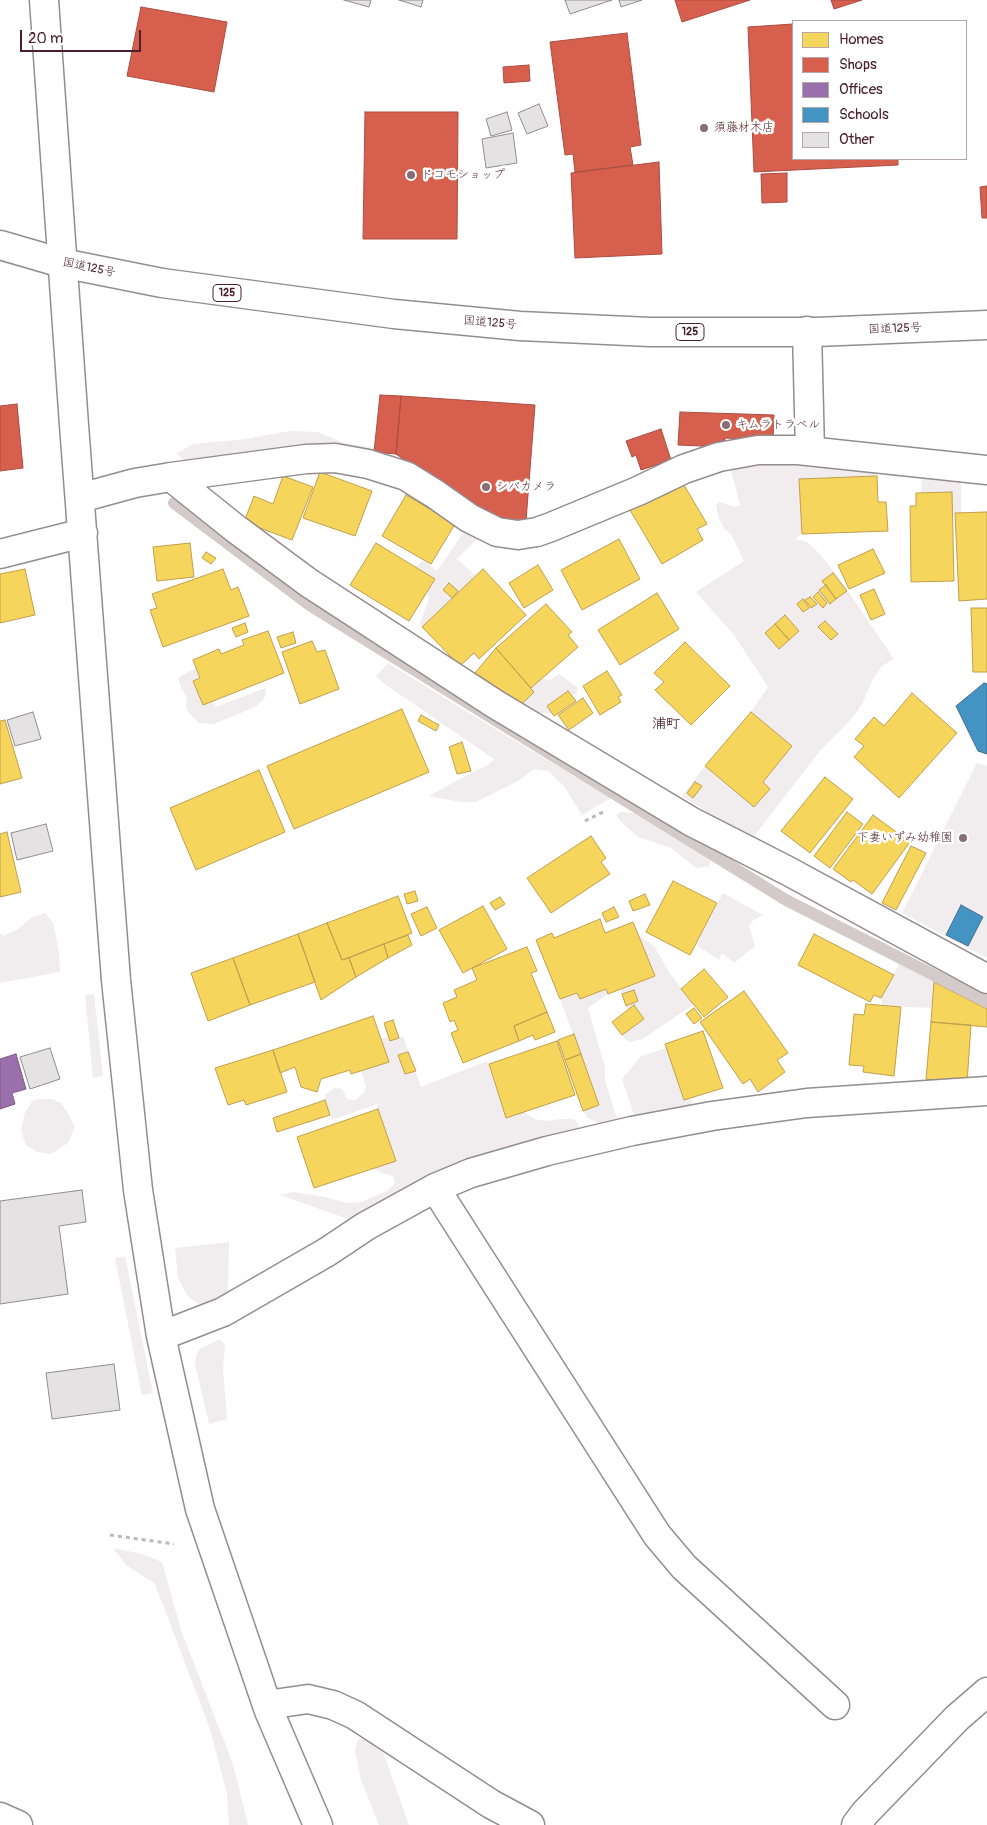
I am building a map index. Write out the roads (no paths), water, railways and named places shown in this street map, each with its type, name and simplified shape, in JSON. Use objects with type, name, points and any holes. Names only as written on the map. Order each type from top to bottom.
[{"type":"main road","points":[[44,0],[116,980],[135,1170],[162,1336],[200,1509],[267,1705],[318,1825]]},
{"type":"main road","name":"国道125号","points":[[0,245],[62,263],[162,284],[394,314],[520,326],[650,332],[808,332],[987,325]]},
{"type":"main road","points":[[808,332],[810,451]]},
{"type":"main road","points":[[80,498],[170,477],[306,459],[335,458],[368,464],[406,476],[469,518],[496,532],[518,534],[537,532],[551,527],[638,491],[684,469],[719,457],[758,450],[810,451],[987,470]]},
{"type":"main road","points":[[170,477],[236,529],[309,582],[495,704],[692,822],[788,871],[987,978]]},
{"type":"main road","points":[[0,554],[83,533]]},
{"type":"main road","points":[[162,1336],[223,1312],[327,1252],[366,1226],[435,1188],[471,1173],[547,1151],[632,1131],[712,1116],[807,1103],[987,1091]]},
{"type":"main road","points":[[435,1188],[657,1535],[684,1567],[835,1705]]},
{"type":"main road","points":[[856,1825],[865,1813],[957,1718],[987,1692]]},
{"type":"main road","points":[[267,1705],[308,1700],[333,1705],[348,1712],[491,1804],[530,1825]]},
{"type":"main road","points":[[0,1817],[18,1825]]},
{"type":"waterway","points":[[174,503],[311,606],[786,900],[987,1002]]},
{"type":"place","name":"須藤材木店","points":[[704,128]]},
{"type":"place","name":"ドコモショップ","points":[[411,175]]},
{"type":"place","name":"キムラトラベル","points":[[726,425]]},
{"type":"place","name":"シバカメラ","points":[[486,487]]},
{"type":"place","name":"下妻いずみ幼稚園","points":[[963,838]]},
{"type":"district","name":"浦町","points":[[666,724]]}]
